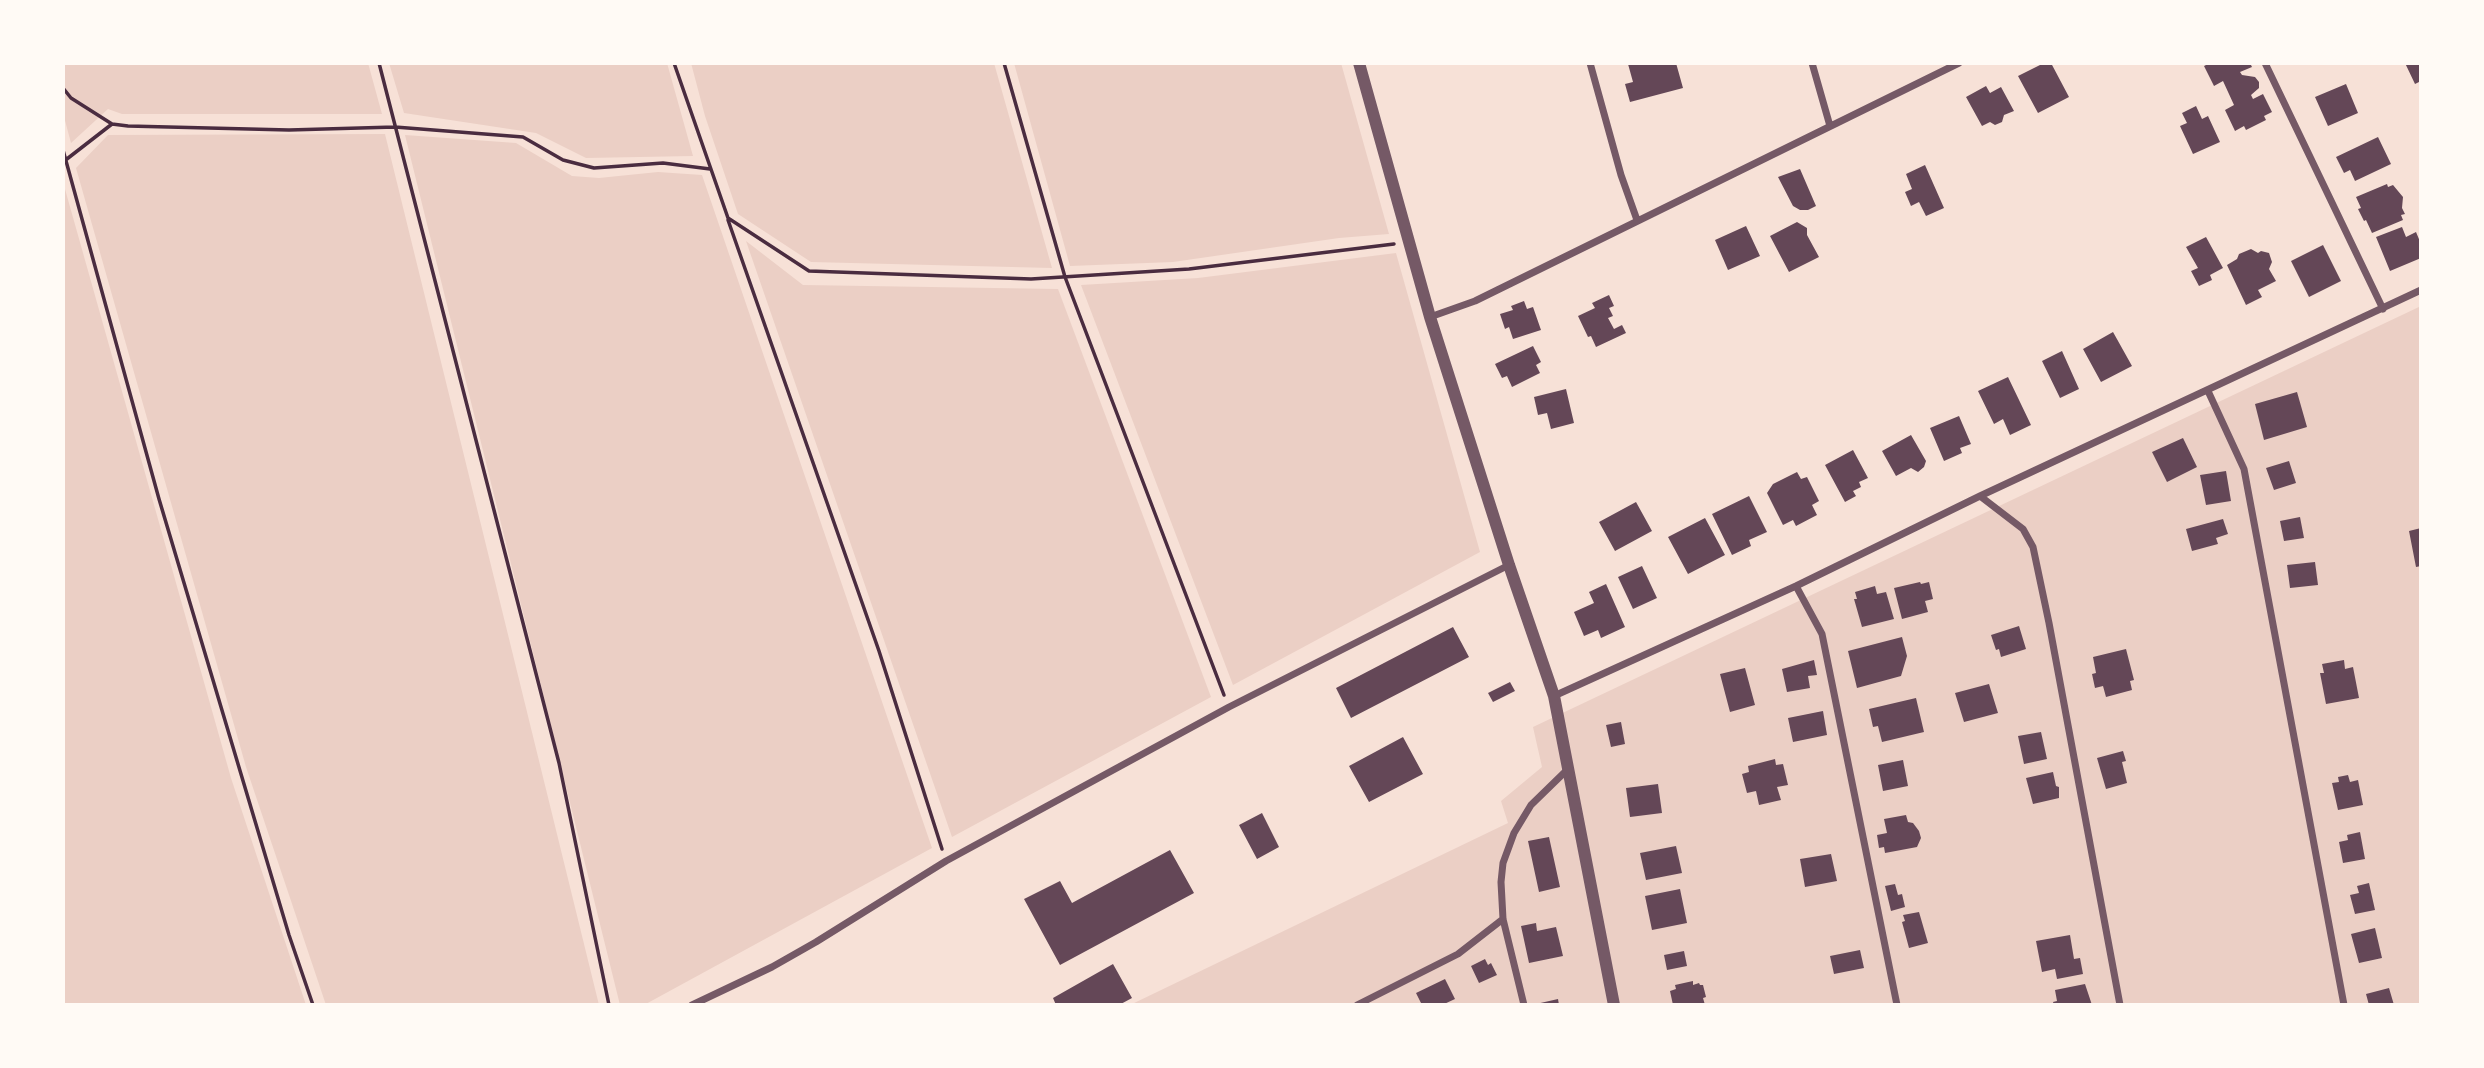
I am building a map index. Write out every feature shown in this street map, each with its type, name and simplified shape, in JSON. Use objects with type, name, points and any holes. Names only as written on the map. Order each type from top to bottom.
[{"type":"street","points":[[1359,63],[1430,317],[1554,696],[1614,1005]]},
{"type":"street","points":[[1590,63],[1621,175],[1637,220]]},
{"type":"street","points":[[1812,63],[1830,126]]},
{"type":"street","points":[[1430,317],[1475,301],[1959,63]]},
{"type":"street","points":[[2265,63],[2383,309]]},
{"type":"street","points":[[1554,696],[1796,586],[1980,496],[2421,290]]},
{"type":"street","points":[[2208,391],[2244,468],[2344,1005]]},
{"type":"street","points":[[1980,496],[2022,529],[2033,547],[2120,1005]]},
{"type":"street","points":[[692,1005],[772,967],[946,861],[1229,707],[1509,565]]},
{"type":"street","points":[[1796,586],[1822,634],[1897,1005]]},
{"type":"street","points":[[1524,1005],[1503,919],[1503,863],[1514,833],[1531,806],[1569,768]]},
{"type":"street","points":[[1357,1005],[1458,954],[1503,919]]},
{"type":"path","points":[[379,63],[559,763],[609,1005]]},
{"type":"path","points":[[674,63],[879,651],[946,861]]},
{"type":"path","points":[[1004,63],[1065,277],[1229,707]]},
{"type":"path","points":[[63,88],[71,98],[112,124],[289,130],[395,127],[523,137],[563,160],[594,168],[663,163],[710,169]]},
{"type":"path","points":[[65,162],[112,124]]},
{"type":"path","points":[[63,150],[159,499],[285,922],[313,1005]]},
{"type":"path","points":[[728,218],[809,271],[1031,279],[1189,270],[1410,242]]},
{"type":"shaded area","points":[[63,63],[368,63],[382,114],[122,114],[108,109],[71,143],[63,113]]},
{"type":"shaded area","points":[[389,63],[667,63],[693,156],[586,158],[536,133],[404,113]]},
{"type":"shaded area","points":[[691,63],[994,63],[1052,268],[811,262],[738,214],[705,116]]},
{"type":"shaded area","points":[[1014,63],[1341,63],[1389,234],[1339,238],[1173,262],[1070,266]]},
{"type":"shaded area","points":[[385,134],[599,1005],[326,1005],[246,767],[76,168],[108,135]]},
{"type":"shaded area","points":[[405,135],[516,143],[572,176],[599,178],[658,172],[702,175],[932,848],[644,1005],[620,1005]]},
{"type":"shaded area","points":[[63,182],[231,778],[306,1005],[63,1005]]},
{"type":"shaded area","points":[[746,241],[803,285],[1058,289],[1211,697],[952,837]]},
{"type":"shaded area","points":[[1396,253],[1480,552],[1233,685],[1081,285],[1198,278]]},
{"type":"shaded area","points":[[2421,306],[2421,1005],[1130,1005],[1508,823],[1501,801],[1542,767],[1533,727]]},
{"type":"building","points":[[1676,63],[1683,88],[1630,102],[1625,84],[1633,82],[1628,64]]},
{"type":"building","points":[[2044,63],[2051,63],[2069,97],[2038,113],[2018,76]]},
{"type":"building","points":[[2210,63],[2250,63],[2252,67],[2240,72],[2242,75],[2255,77],[2259,82],[2259,88],[2251,95],[2253,99],[2263,94],[2272,112],[2264,116],[2266,120],[2246,130],[2244,126],[2235,131],[2225,110],[2234,105],[2223,81],[2214,86],[2204,66]]},
{"type":"building","points":[[2405,63],[2421,63],[2421,81],[2415,84]]},
{"type":"building","points":[[2346,84],[2358,113],[2328,126],[2315,97]]},
{"type":"building","points":[[1986,86],[1990,93],[2001,87],[2014,111],[2004,115],[2002,122],[1995,125],[1990,122],[1982,126],[1966,97]]},
{"type":"building","points":[[2196,106],[2202,119],[2208,116],[2220,142],[2193,154],[2180,126],[2187,123],[2182,113]]},
{"type":"building","points":[[2378,137],[2391,164],[2355,181],[2350,170],[2344,173],[2336,157]]},
{"type":"building","points":[[1925,165],[1944,208],[1926,216],[1919,202],[1911,206],[1905,192],[1912,189],[1906,174]]},
{"type":"building","points":[[1800,169],[1816,206],[1808,210],[1793,206],[1778,177]]},
{"type":"building","points":[[2387,184],[2388,187],[2393,185],[2403,197],[2402,208],[2405,214],[2401,215],[2403,220],[2372,233],[2358,209],[2361,208],[2356,197]]},
{"type":"building","points":[[1797,222],[1807,228],[1807,235],[1819,257],[1789,272],[1770,236]]},
{"type":"building","points":[[1746,226],[1760,256],[1728,270],[1715,240]]},
{"type":"building","points":[[2402,227],[2406,237],[2416,232],[2421,244],[2421,258],[2390,271],[2376,237]]},
{"type":"building","points":[[2206,237],[2223,268],[2210,275],[2212,280],[2199,286],[2191,271],[2198,268],[2186,247]]},
{"type":"building","points":[[2323,245],[2341,281],[2309,297],[2291,261]]},
{"type":"building","points":[[2251,249],[2258,253],[2269,253],[2272,262],[2269,269],[2276,281],[2258,290],[2262,297],[2246,305],[2227,265],[2237,259],[2239,254]]},
{"type":"building","points":[[1609,295],[1614,306],[1609,308],[1613,316],[1608,318],[1614,329],[1622,325],[1626,333],[1596,347],[1578,316],[1595,308],[1592,303]]},
{"type":"building","points":[[1524,301],[1527,309],[1533,307],[1541,330],[1513,339],[1509,327],[1505,329],[1500,314],[1513,310],[1511,306]]},
{"type":"building","points":[[2113,332],[2132,366],[2101,382],[2083,349]]},
{"type":"building","points":[[1533,346],[1541,362],[1536,365],[1540,373],[1512,387],[1507,376],[1502,378],[1495,364]]},
{"type":"building","points":[[2062,351],[2079,389],[2060,398],[2042,361]]},
{"type":"building","points":[[2008,377],[2031,425],[2010,435],[2003,419],[1994,424],[1978,391]]},
{"type":"building","points":[[1566,389],[1574,423],[1551,429],[1547,413],[1538,415],[1534,397]]},
{"type":"building","points":[[2297,392],[2307,427],[2264,440],[2255,404]]},
{"type":"building","points":[[1959,416],[1971,444],[1960,448],[1962,453],[1944,461],[1930,428]]},
{"type":"building","points":[[1911,435],[1926,461],[1924,467],[1918,472],[1911,468],[1896,476],[1882,451]]},
{"type":"building","points":[[2183,438],[2197,467],[2167,482],[2152,452]]},
{"type":"building","points":[[1853,450],[1868,478],[1859,482],[1861,487],[1853,491],[1856,496],[1845,502],[1825,465]]},
{"type":"building","points":[[2289,461],[2296,483],[2274,490],[2266,468]]},
{"type":"building","points":[[2226,471],[2231,501],[2206,505],[2200,475]]},
{"type":"building","points":[[1797,472],[1801,479],[1807,477],[1819,501],[1812,505],[1817,515],[1796,526],[1793,520],[1783,525],[1767,493],[1773,484]]},
{"type":"building","points":[[1749,496],[1767,532],[1749,540],[1751,546],[1732,555],[1712,514]]},
{"type":"building","points":[[1636,502],[1652,531],[1615,551],[1599,522]]},
{"type":"building","points":[[2300,517],[2304,538],[2284,541],[2280,521]]},
{"type":"building","points":[[1705,518],[1725,555],[1688,574],[1668,537]]},
{"type":"building","points":[[2223,519],[2228,534],[2216,538],[2218,544],[2192,551],[2186,529]]},
{"type":"building","points":[[2421,528],[2421,566],[2416,567],[2409,531]]},
{"type":"building","points":[[2315,562],[2318,585],[2290,588],[2287,565]]},
{"type":"building","points":[[1642,566],[1657,598],[1633,609],[1618,577]]},
{"type":"building","points":[[1929,582],[1933,599],[1925,601],[1928,612],[1902,619],[1894,588]]},
{"type":"building","points":[[1606,584],[1625,627],[1601,638],[1598,630],[1584,636],[1574,612],[1594,603],[1589,592]]},
{"type":"building","points":[[1875,586],[1877,594],[1886,592],[1894,619],[1862,627],[1854,599],[1857,599],[1855,592]]},
{"type":"building","points":[[2019,626],[2026,649],[2001,657],[1991,635]]},
{"type":"building","points":[[1453,627],[1469,657],[1351,718],[1336,688]]},
{"type":"building","points":[[1902,637],[1907,656],[1901,676],[1857,688],[1848,651]]},
{"type":"building","points":[[2126,649],[2134,680],[2130,681],[2132,690],[2106,697],[2103,686],[2095,688],[2093,657]]},
{"type":"building","points":[[1814,660],[1817,675],[1808,676],[1810,688],[1787,692],[1782,669]]},
{"type":"building","points":[[2344,660],[2345,669],[2353,667],[2359,698],[2326,704],[2320,673],[2324,673],[2322,664]]},
{"type":"building","points":[[1745,668],[1755,705],[1730,712],[1720,674]]},
{"type":"building","points":[[1510,682],[1515,691],[1493,702],[1488,693]]},
{"type":"building","points":[[1989,684],[1998,713],[1964,722],[1955,693]]},
{"type":"building","points":[[1916,698],[1924,732],[1882,742],[1878,726],[1873,727],[1869,709]]},
{"type":"building","points":[[1823,711],[1827,735],[1793,742],[1788,718]]},
{"type":"building","points":[[1621,722],[1625,744],[1611,747],[1606,725]]},
{"type":"building","points":[[2041,732],[2047,759],[2024,764],[2018,736]]},
{"type":"building","points":[[1403,737],[1423,774],[1369,802],[1349,766]]},
{"type":"building","points":[[2123,751],[2126,761],[2122,762],[2127,783],[2106,789],[2097,758]]},
{"type":"building","points":[[1775,759],[1776,765],[1783,764],[1788,785],[1777,787],[1781,800],[1759,805],[1756,791],[1747,793],[1742,774],[1749,772],[1748,766]]},
{"type":"building","points":[[1903,760],[1908,786],[1883,791],[1878,765]]},
{"type":"building","points":[[2053,772],[2056,786],[2059,787],[2059,798],[2033,804],[2026,778]]},
{"type":"building","points":[[2348,775],[2350,782],[2358,780],[2363,805],[2338,810],[2332,783],[2339,782],[2338,777]]},
{"type":"building","points":[[1658,784],[1662,813],[1630,817],[1626,788]]},
{"type":"building","points":[[1262,813],[1279,847],[1257,859],[1239,825]]},
{"type":"building","points":[[1906,815],[1908,822],[1913,823],[1919,831],[1921,838],[1917,847],[1885,853],[1884,847],[1879,848],[1877,835],[1887,833],[1884,819]]},
{"type":"building","points":[[2360,832],[2365,859],[2343,863],[2339,842],[2348,840],[2347,835]]},
{"type":"building","points":[[1549,837],[1560,887],[1539,892],[1528,841]]},
{"type":"building","points":[[1676,846],[1682,873],[1646,880],[1640,853]]},
{"type":"building","points":[[1170,850],[1194,893],[1060,965],[1024,899],[1060,881],[1072,903]]},
{"type":"building","points":[[1831,854],[1837,881],[1805,887],[1800,859]]},
{"type":"building","points":[[2369,883],[2375,910],[2355,914],[2350,895],[2359,893],[2357,886]]},
{"type":"building","points":[[1895,884],[1898,895],[1902,894],[1905,907],[1891,911],[1885,886]]},
{"type":"building","points":[[1680,889],[1687,923],[1652,930],[1645,896]]},
{"type":"building","points":[[1919,912],[1928,943],[1909,948],[1902,922],[1905,921],[1903,915]]},
{"type":"building","points":[[1536,923],[1537,931],[1556,927],[1563,956],[1529,963],[1521,926]]},
{"type":"building","points":[[2375,928],[2382,958],[2359,963],[2351,934]]},
{"type":"building","points":[[2070,935],[2074,959],[2080,958],[2083,974],[2057,979],[2055,969],[2042,972],[2036,941]]},
{"type":"building","points":[[1860,950],[1864,968],[1834,974],[1830,956]]},
{"type":"building","points":[[1684,951],[1687,966],[1667,970],[1664,955]]},
{"type":"building","points":[[1485,959],[1488,965],[1491,963],[1497,975],[1479,983],[1471,966]]},
{"type":"building","points":[[1113,964],[1132,998],[1119,1005],[1056,1005],[1053,998]]},
{"type":"building","points":[[1445,979],[1455,999],[1442,1005],[1422,1005],[1416,993]]},
{"type":"building","points":[[1693,981],[1693,985],[1703,985],[1705,1005],[1673,1005],[1670,991],[1676,989],[1675,985]]},
{"type":"building","points":[[2085,984],[2092,1005],[2054,1005],[2053,1002],[2057,1001],[2055,990]]},
{"type":"building","points":[[2389,988],[2394,1005],[2369,1005],[2366,994]]},
{"type":"building","points":[[1558,999],[1559,1005],[1536,1005],[1536,1004]]}]
